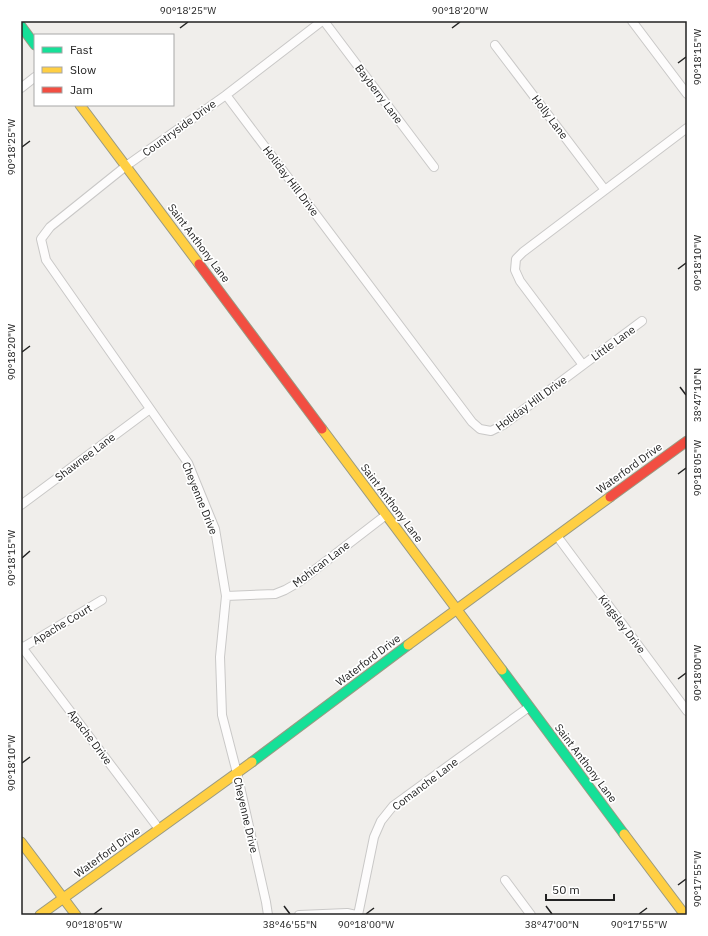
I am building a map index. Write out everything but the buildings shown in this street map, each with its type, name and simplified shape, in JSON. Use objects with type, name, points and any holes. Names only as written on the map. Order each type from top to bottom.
[{"type":"street","name":"Countryside Drive","points":[[41,239],[50,226],[126,166],[226,95],[323,21]]},
{"type":"street","name":"Bayberry Lane","points":[[323,21],[434,167]]},
{"type":"street","points":[[632,21],[687,94]]},
{"type":"street","points":[[21,26],[34,44]]},
{"type":"street","name":"Holly Lane","points":[[495,45],[604,190]]},
{"type":"street","points":[[21,88],[34,78]]},
{"type":"street","name":"Holiday Hill Drive","points":[[226,95],[472,422],[480,429],[490,431],[503,425],[583,364]]},
{"type":"street","name":"Saint Anthony Lane","points":[[81,106],[685,915]]},
{"type":"street","points":[[583,364],[520,281],[515,270],[516,259],[523,252],[687,128]]},
{"type":"street","name":"Cheyenne Drive","points":[[41,239],[46,260],[188,463],[215,529],[226,596],[220,657],[222,715],[237,773],[268,915]]},
{"type":"street","name":"Little Lane","points":[[583,364],[642,321]]},
{"type":"street","name":"Shawnee Lane","points":[[21,505],[150,409]]},
{"type":"street","name":"Waterford Drive","points":[[40,915],[237,773],[556,536],[687,441]]},
{"type":"street","name":"Mohican Lane","points":[[226,596],[275,594],[285,590],[299,582],[386,515]]},
{"type":"street","name":"Kingsley Drive","points":[[556,536],[687,711]]},
{"type":"street","name":"Apache Court","points":[[22,647],[102,600]]},
{"type":"street","name":"Apache Drive","points":[[22,647],[159,829]]},
{"type":"street","name":"Comanche Lane","points":[[357,915],[374,837],[381,821],[393,806],[529,707]]},
{"type":"street","points":[[21,842],[76,915]]},
{"type":"street","points":[[505,880],[531,915]]},
{"type":"street","points":[[298,915],[347,913],[357,915]]},
{"type":"traffic: fast","points":[[21,26],[34,44]]},
{"type":"traffic: fast","points":[[252,762],[408,645]]},
{"type":"traffic: fast","points":[[502,670],[624,834]]},
{"type":"traffic: slow","points":[[81,106],[199,264]]},
{"type":"traffic: slow","points":[[322,429],[502,670]]},
{"type":"traffic: slow","points":[[408,645],[610,497]]},
{"type":"traffic: slow","points":[[40,915],[252,762]]},
{"type":"traffic: slow","points":[[624,834],[685,915]]},
{"type":"traffic: slow","points":[[21,842],[76,915]]},
{"type":"traffic: jam","points":[[199,264],[322,429]]},
{"type":"traffic: jam","points":[[610,497],[687,441]]}]
